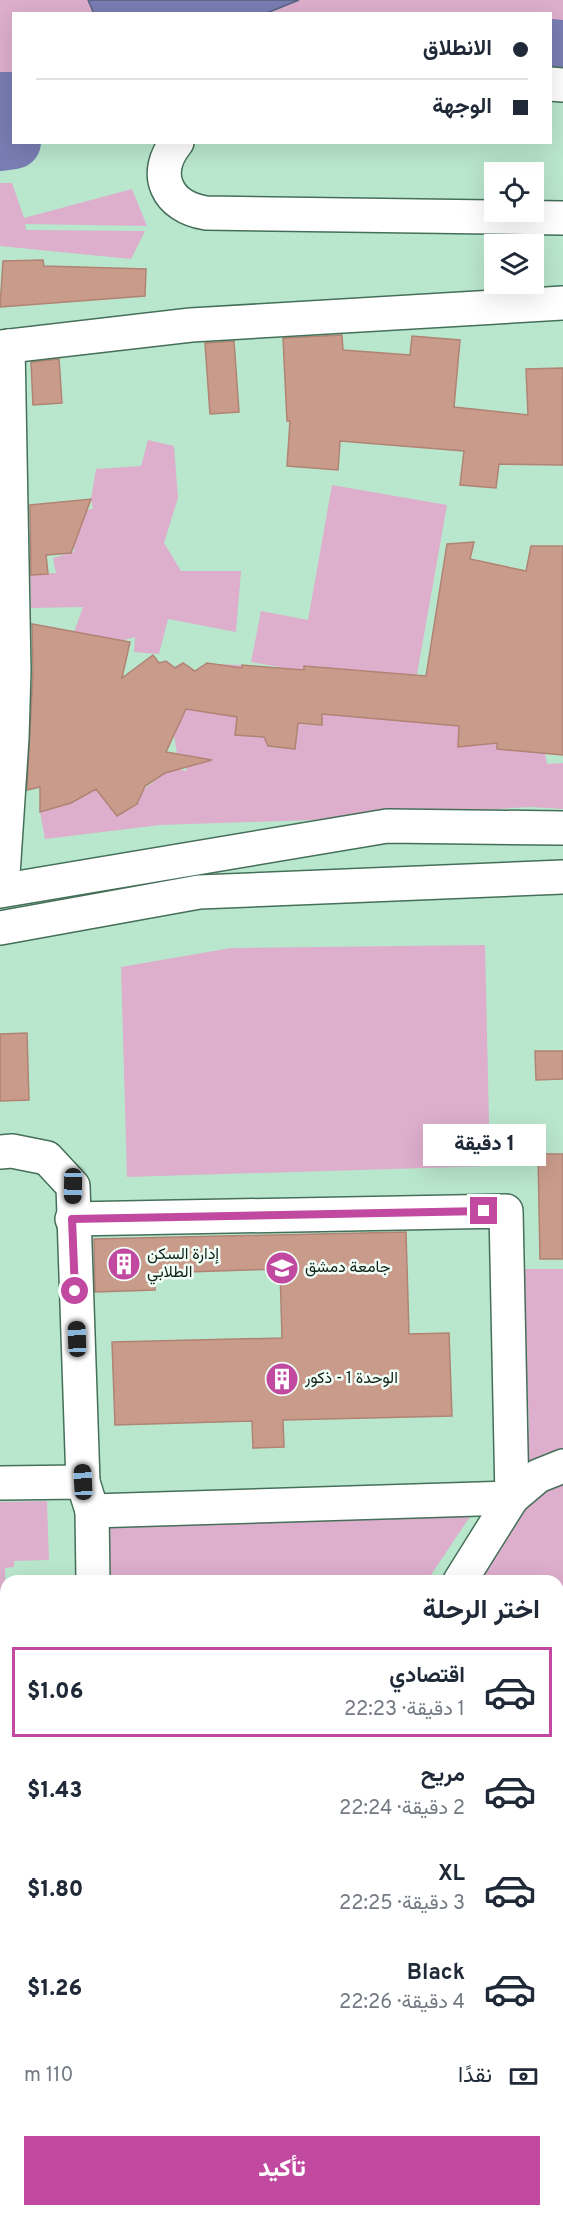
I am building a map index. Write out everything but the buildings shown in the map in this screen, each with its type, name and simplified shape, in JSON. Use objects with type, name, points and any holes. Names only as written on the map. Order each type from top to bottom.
[{"type":"main road","points":[[176,144],[164,166],[165,180],[170,194],[192,211],[563,218]]},
{"type":"main road","points":[[563,303],[191,324],[4,346],[14,670],[12,750],[1,890],[387,826],[563,828]]},
{"type":"main road","points":[[0,928],[199,892],[563,877]]},
{"type":"main road","points":[[0,1152],[12,1151],[46,1158],[73,1186],[72,1219],[93,1575]]},
{"type":"main road","points":[[72,1219],[507,1211],[512,1498]]},
{"type":"main road","points":[[464,1575],[512,1498],[538,1476],[563,1466]]},
{"type":"main road","points":[[0,1483],[87,1497],[512,1498]]},
{"type":"shaded area","points":[[0,0],[88,0],[94,12],[12,12],[12,81],[0,82]]},
{"type":"shaded area","points":[[299,0],[563,0],[563,36],[552,34],[552,12],[272,12]]},
{"type":"shaded area","points":[[0,183],[12,183],[24,218],[132,189],[147,226],[25,224],[26,230],[145,231],[131,259],[0,246]]},
{"type":"shaded area","points":[[148,440],[174,446],[178,498],[164,543],[181,571],[241,571],[236,632],[168,619],[159,654],[134,652],[135,637],[120,641],[74,632],[83,607],[31,608],[30,574],[56,573],[53,558],[74,552],[82,510],[93,509],[91,499],[96,469],[141,466]]},
{"type":"shaded area","points":[[332,485],[447,505],[414,691],[251,662],[261,611],[308,620]]},
{"type":"shaded area","points":[[214,664],[242,665],[235,735],[264,737],[268,747],[295,749],[298,724],[321,725],[322,714],[460,711],[458,747],[481,707],[545,753],[547,764],[563,763],[563,809],[531,807],[313,820],[160,825],[45,839],[40,812],[96,789],[117,815],[137,805],[144,789],[165,773],[177,769],[186,771],[189,756],[177,754],[174,735],[186,709],[207,712]]},
{"type":"shaded area","points":[[485,945],[490,1166],[127,1177],[121,967],[231,948]]},
{"type":"shaded area","points":[[523,1269],[563,1269],[563,1575],[480,1575],[520,1518],[529,1427]]},
{"type":"shaded area","points":[[47,1501],[49,1560],[14,1561],[14,1567],[5,1568],[5,1575],[0,1575],[0,1502]]},
{"type":"shaded area","points":[[471,1515],[431,1575],[107,1575],[105,1528]]},
{"type":"water","points":[[88,0],[299,0],[269,12],[93,12]]},
{"type":"waterway","points":[[552,46],[563,47]]},
{"type":"waterway","points":[[0,99],[12,99]]},
{"type":"waterway","points":[[0,144],[12,142]]},
{"type":"place","name":"إدارة السكن الطلابي","points":[[124,1264]]},
{"type":"place","name":"جامعة دمشق","points":[[282,1268]]},
{"type":"place","name":"الوحدة 1 - ذكور","points":[[282,1379]]},
{"type":"route","points":[[75,1291],[72,1219],[484,1211]]}]
